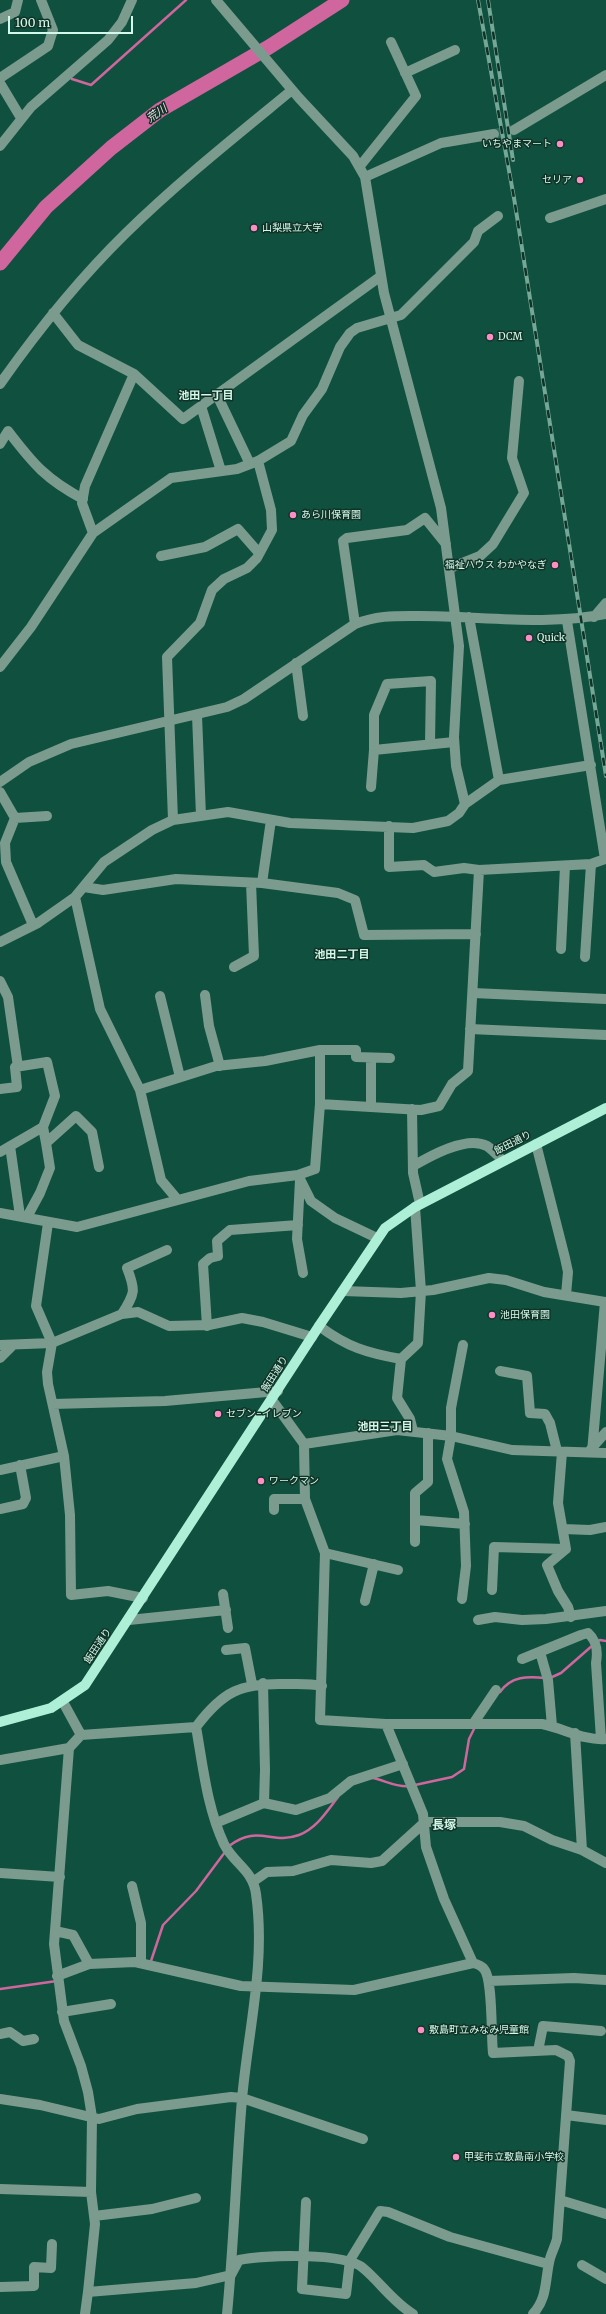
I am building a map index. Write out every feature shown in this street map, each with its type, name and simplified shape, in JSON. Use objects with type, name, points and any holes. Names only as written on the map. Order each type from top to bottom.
[{"type":"main road","name":"飯田通り","points":[[0,1722],[37,1713],[63,1702],[85,1685],[129,1620],[377,1238],[397,1218],[417,1206],[606,1108]]},
{"type":"street","points":[[0,19],[15,12],[18,0]]},
{"type":"street","points":[[0,78],[48,46],[54,30],[41,0]]},
{"type":"street","points":[[0,146],[31,107],[108,40],[122,22],[132,0]]},
{"type":"street","points":[[216,0],[292,90],[360,166],[365,177],[381,276],[441,508],[459,646],[454,742],[456,766],[465,804]]},
{"type":"street","points":[[360,166],[416,96],[391,42]]},
{"type":"street","points":[[405,73],[456,50]]},
{"type":"street","points":[[514,130],[606,75]]},
{"type":"street","points":[[0,83],[22,118]]},
{"type":"street","points":[[0,384],[30,341],[53,313],[126,233],[191,174],[292,90]]},
{"type":"street","points":[[365,177],[441,143],[494,134]]},
{"type":"street","points":[[550,218],[606,199]]},
{"type":"street","points":[[0,667],[35,620],[93,533],[171,478],[237,469],[254,462],[291,441],[303,415],[322,389],[340,347],[350,333],[357,328],[401,315],[417,301],[474,242],[478,231],[498,216]]},
{"type":"street","points":[[53,313],[78,345],[134,374],[183,419],[381,276]]},
{"type":"street","points":[[93,533],[82,503],[86,486],[134,374]]},
{"type":"street","points":[[450,568],[480,556],[493,544],[524,493],[512,458],[519,381]]},
{"type":"street","points":[[173,820],[166,657],[200,624],[212,590],[224,579],[246,568],[259,553],[272,530],[271,510],[254,462],[217,395]]},
{"type":"street","points":[[201,406],[221,471]]},
{"type":"street","points":[[0,444],[8,432],[35,467],[60,486],[83,499]]},
{"type":"street","points":[[355,624],[344,541],[347,538],[407,530],[425,518],[447,546]]},
{"type":"street","points":[[161,556],[205,547],[238,529],[259,553]]},
{"type":"street","points":[[594,617],[606,603]]},
{"type":"street","points":[[0,782],[29,762],[71,744],[227,707],[244,699],[355,624],[380,616],[456,616],[567,621],[606,614]]},
{"type":"street","points":[[469,617],[499,780]]},
{"type":"street","points":[[389,826],[389,867],[424,865],[434,872],[464,868],[479,870],[565,866],[591,864],[605,859],[567,621]]},
{"type":"street","points":[[296,663],[303,716]]},
{"type":"street","points":[[371,787],[374,750],[374,715],[384,695],[387,684],[431,681],[430,744]]},
{"type":"street","points":[[197,715],[201,816]]},
{"type":"street","points":[[374,750],[454,742]]},
{"type":"street","points":[[0,942],[33,925],[75,897],[104,862],[152,830],[173,820],[228,812],[271,820],[330,826],[389,826],[413,828],[448,821],[459,813],[465,804],[499,780],[591,765]]},
{"type":"street","points":[[0,792],[15,818]]},
{"type":"street","points":[[15,818],[47,816]]},
{"type":"street","points":[[15,818],[5,844],[6,862],[33,925]]},
{"type":"street","points":[[262,883],[271,820]]},
{"type":"street","points":[[585,957],[591,864]]},
{"type":"street","points":[[561,949],[565,866]]},
{"type":"street","points":[[320,1104],[421,1110],[439,1106],[452,1084],[468,1071],[479,870]]},
{"type":"street","points":[[84,887],[103,890],[176,879],[262,883],[338,892],[355,900],[364,935],[476,934]]},
{"type":"street","points":[[234,967],[254,956],[251,883]]},
{"type":"street","points":[[75,897],[100,1009],[140,1090],[161,1180],[178,1199]]},
{"type":"street","points":[[0,981],[8,997],[18,1067]]},
{"type":"street","points":[[473,993],[606,999]]},
{"type":"street","points":[[205,995],[209,1026],[220,1066]]},
{"type":"street","points":[[160,996],[180,1077]]},
{"type":"street","points":[[470,1029],[606,1035]]},
{"type":"street","points":[[140,1090],[220,1066],[265,1061],[320,1050],[356,1050],[356,1058],[390,1058]]},
{"type":"street","points":[[0,1213],[76,1227],[249,1181],[299,1177],[315,1169],[320,1104],[320,1050]]},
{"type":"street","points":[[371,1058],[371,1106]]},
{"type":"street","points":[[0,1090],[17,1087],[15,1067],[47,1062],[55,1096],[44,1127],[50,1168],[40,1193],[23,1217]]},
{"type":"street","points":[[412,1109],[413,1166],[417,1206],[421,1291],[418,1343],[401,1359],[397,1398],[410,1419],[413,1431]]},
{"type":"street","points":[[46,1143],[76,1116],[92,1132],[99,1168]]},
{"type":"street","points":[[0,1152],[44,1127]]},
{"type":"street","points":[[413,1166],[446,1149],[476,1144],[485,1145],[502,1162]]},
{"type":"street","points":[[536,1144],[568,1272],[566,1295]]},
{"type":"street","points":[[10,1146],[23,1217]]},
{"type":"street","points":[[299,1177],[297,1239],[303,1273]]},
{"type":"street","points":[[299,1177],[311,1201],[335,1218],[377,1238]]},
{"type":"street","points":[[48,1223],[36,1306],[52,1343],[47,1372],[64,1456],[70,1515],[71,1594],[108,1591],[143,1598]]},
{"type":"street","points":[[207,1326],[203,1264],[210,1258],[218,1256],[217,1241],[230,1230],[298,1225]]},
{"type":"street","points":[[122,1314],[134,1295],[135,1287],[127,1268],[167,1250]]},
{"type":"street","points":[[343,1291],[421,1291],[489,1278],[506,1280],[544,1292],[605,1302],[592,1450]]},
{"type":"street","points":[[0,1345],[52,1343],[122,1314],[138,1312],[169,1326],[207,1326],[242,1318],[263,1322],[312,1337]]},
{"type":"street","points":[[319,1326],[340,1342],[373,1354],[401,1359]]},
{"type":"street","points":[[0,1358],[13,1345]]},
{"type":"street","points":[[462,1345],[451,1408],[451,1436],[447,1459],[453,1483],[462,1500],[465,1524],[466,1566],[462,1600]]},
{"type":"street","points":[[500,1371],[527,1376],[530,1413],[545,1414],[550,1423],[560,1452],[558,1503],[566,1549]]},
{"type":"street","points":[[53,1404],[165,1401],[278,1391]]},
{"type":"street","points":[[272,1400],[304,1444],[305,1499],[325,1553],[320,1720],[386,1724],[542,1724],[575,1733],[586,1738],[603,1739],[596,1663],[598,1656],[596,1642],[588,1633],[522,1659]]},
{"type":"street","points":[[304,1444],[323,1442],[353,1435],[397,1430],[451,1436],[512,1450],[560,1452],[592,1450],[606,1453]]},
{"type":"street","points":[[592,1450],[606,1432]]},
{"type":"street","points":[[415,1542],[415,1492],[428,1482],[428,1433]]},
{"type":"street","points":[[0,1470],[64,1456]]},
{"type":"street","points":[[0,1509],[23,1504],[26,1498],[20,1465]]},
{"type":"street","points":[[274,1510],[274,1499],[305,1499]]},
{"type":"street","points":[[415,1520],[465,1524]]},
{"type":"street","points":[[563,1529],[590,1530],[606,1527]]},
{"type":"street","points":[[492,1590],[494,1547],[566,1549]]},
{"type":"street","points":[[566,1549],[547,1565],[558,1591],[568,1607],[571,1617]]},
{"type":"street","points":[[325,1553],[398,1570]]},
{"type":"street","points":[[365,1601],[374,1564]]},
{"type":"street","points":[[223,1594],[228,1628]]},
{"type":"street","points":[[129,1620],[226,1610]]},
{"type":"street","points":[[478,1620],[495,1617],[522,1620],[571,1617],[606,1611]]},
{"type":"street","points":[[226,1650],[245,1648],[252,1684]]},
{"type":"street","points":[[540,1652],[548,1680],[552,1726]]},
{"type":"street","points":[[263,1683],[265,1770],[264,1803]]},
{"type":"street","points":[[228,2314],[242,2098],[260,1956],[254,1881],[225,1846],[216,1823],[205,1782],[196,1727],[213,1705],[239,1689],[252,1684],[312,1684],[322,1686]]},
{"type":"street","points":[[474,1724],[496,1690]]},
{"type":"street","points":[[63,1702],[81,1735]]},
{"type":"street","points":[[386,1724],[425,1822],[426,1848],[444,1899],[473,1963],[485,1970],[489,1982],[492,2052],[556,2050],[568,2056],[570,2061],[557,2239],[548,2264],[546,2288],[540,2306],[533,2314]]},
{"type":"street","points":[[0,1760],[69,1748],[81,1735],[196,1727]]},
{"type":"street","points":[[575,1733],[582,1850]]},
{"type":"street","points":[[69,1748],[55,1931],[57,1976],[62,2012],[81,2066],[88,2092],[92,2117],[91,2192],[94,2216],[85,2314]]},
{"type":"street","points":[[216,1823],[264,1803],[296,1810],[330,1798],[351,1781],[403,1764]]},
{"type":"street","points":[[254,1881],[267,1872],[293,1871],[331,1860],[371,1863],[382,1861],[425,1822],[500,1822],[524,1826],[552,1840],[582,1850],[606,1863]]},
{"type":"street","points":[[0,1872],[60,1877]]},
{"type":"street","points":[[132,1886],[141,1923],[141,1963]]},
{"type":"street","points":[[55,1931],[73,1935],[89,1964]]},
{"type":"street","points":[[57,1976],[89,1964],[141,1963],[241,1986],[354,1990],[473,1963]]},
{"type":"street","points":[[489,1982],[574,1978],[606,1980]]},
{"type":"street","points":[[62,2012],[111,2004]]},
{"type":"street","points":[[538,2051],[543,2026],[601,2031]]},
{"type":"street","points":[[0,2034],[10,2032],[23,2041],[34,2039]]},
{"type":"street","points":[[0,2099],[40,2105],[99,2119],[137,2109],[231,2097],[242,2098],[363,2139]]},
{"type":"street","points":[[566,2115],[606,2120]]},
{"type":"street","points":[[0,2189],[91,2192]]},
{"type":"street","points":[[94,2216],[152,2209],[196,2198]]},
{"type":"street","points":[[560,2200],[606,2214]]},
{"type":"street","points":[[306,2202],[302,2289],[346,2294],[350,2260],[380,2211],[388,2212],[450,2237],[548,2264]]},
{"type":"street","points":[[0,2287],[34,2286],[34,2267],[51,2268],[52,2244]]},
{"type":"street","points":[[88,2292],[196,2283],[231,2275],[239,2260],[258,2256],[350,2260],[362,2267],[397,2302],[413,2314]]},
{"type":"street","points":[[582,2265],[606,2279]]},
{"type":"waterway","points":[[72,79],[91,85],[186,0]]},
{"type":"waterway","name":"荒川","points":[[0,263],[46,207],[111,148],[160,110],[269,47],[342,0]]},
{"type":"waterway","points":[[597,1642],[600,1640],[606,1641]]},
{"type":"waterway","points":[[550,1678],[561,1673],[593,1645]]},
{"type":"waterway","points":[[500,1692],[509,1683],[520,1678],[545,1678]]},
{"type":"waterway","points":[[415,1785],[452,1777],[464,1769],[469,1739],[475,1727]]},
{"type":"waterway","points":[[373,1778],[395,1785],[410,1786]]},
{"type":"waterway","points":[[229,1846],[248,1836],[256,1835],[281,1838],[299,1835],[316,1824],[338,1797]]},
{"type":"waterway","points":[[150,1964],[163,1925],[196,1891],[225,1852]]},
{"type":"waterway","points":[[0,1989],[57,1981]]},
{"type":"tunnel","points":[[494,134],[514,130]]},
{"type":"railway","points":[[478,0],[514,198],[606,776]]},
{"type":"railway","points":[[488,0],[513,160]]},
{"type":"place","name":"いちやまマート","points":[[560,144]]},
{"type":"place","name":"セリア","points":[[580,180]]},
{"type":"place","name":"山梨県立大学","points":[[254,228]]},
{"type":"place","name":"DCM","points":[[490,337]]},
{"type":"place","name":"あら川保育園","points":[[293,515]]},
{"type":"place","name":"福祉ハウス わかやなぎ","points":[[555,565]]},
{"type":"place","name":"Quick","points":[[529,638]]},
{"type":"place","name":"池田保育園","points":[[492,1315]]},
{"type":"place","name":"セブン-イレブン","points":[[218,1414]]},
{"type":"place","name":"ワークマン","points":[[261,1481]]},
{"type":"place","name":"敷島町立みなみ児童館","points":[[421,2030]]},
{"type":"place","name":"甲斐市立敷島南小学校","points":[[456,2157]]},
{"type":"district","name":"池田一丁目","points":[[206,396]]},
{"type":"district","name":"池田二丁目","points":[[342,955]]},
{"type":"district","name":"池田三丁目","points":[[385,1427]]},
{"type":"district","name":"長塚","points":[[444,1826]]}]
